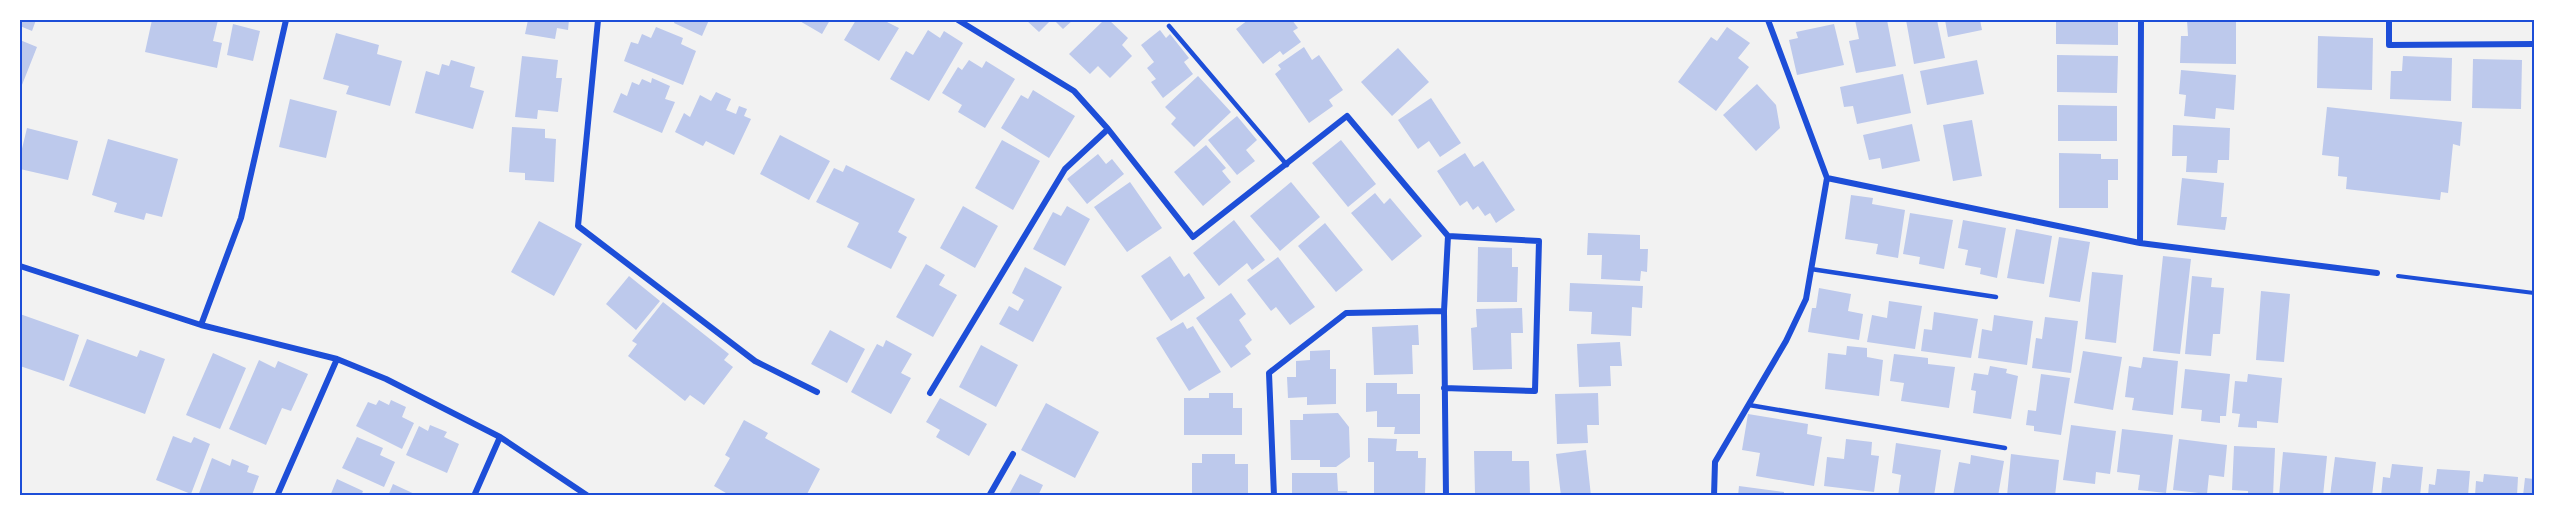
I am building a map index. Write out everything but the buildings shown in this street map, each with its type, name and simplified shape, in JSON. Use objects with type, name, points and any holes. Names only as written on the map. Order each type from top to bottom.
[{"type":"street","points":[[201,325],[241,218],[286,20]]},
{"type":"street","points":[[598,20],[578,226],[755,361],[817,393]]},
{"type":"street","points":[[958,20],[1074,91],[1108,129],[1193,237],[1347,116],[1448,236],[1444,310],[1446,495]]},
{"type":"street","points":[[1714,495],[1715,462],[1786,341],[1806,299],[1827,178],[1768,20]]},
{"type":"street","points":[[2140,243],[2141,20]]},
{"type":"street","points":[[2389,20],[2390,45],[2535,44]]},
{"type":"street","points":[[930,393],[1065,169],[1108,129]]},
{"type":"street","points":[[1827,178],[2140,243],[2377,273]]},
{"type":"street","points":[[1444,388],[1535,391],[1539,241],[1448,236]]},
{"type":"street","points":[[20,266],[201,325],[337,359],[386,379],[500,437],[588,495]]},
{"type":"street","points":[[1274,495],[1269,373],[1346,313],[1444,310]]},
{"type":"street","points":[[277,495],[337,359]]},
{"type":"street","points":[[474,495],[500,437]]},
{"type":"street","points":[[989,495],[1013,454]]},
{"type":"lane","points":[[1169,26],[1287,165]]},
{"type":"lane","points":[[1811,268],[1996,297]]},
{"type":"lane","points":[[1749,405],[2005,448]]},
{"type":"path","points":[[2377,273],[2535,293]]}]
